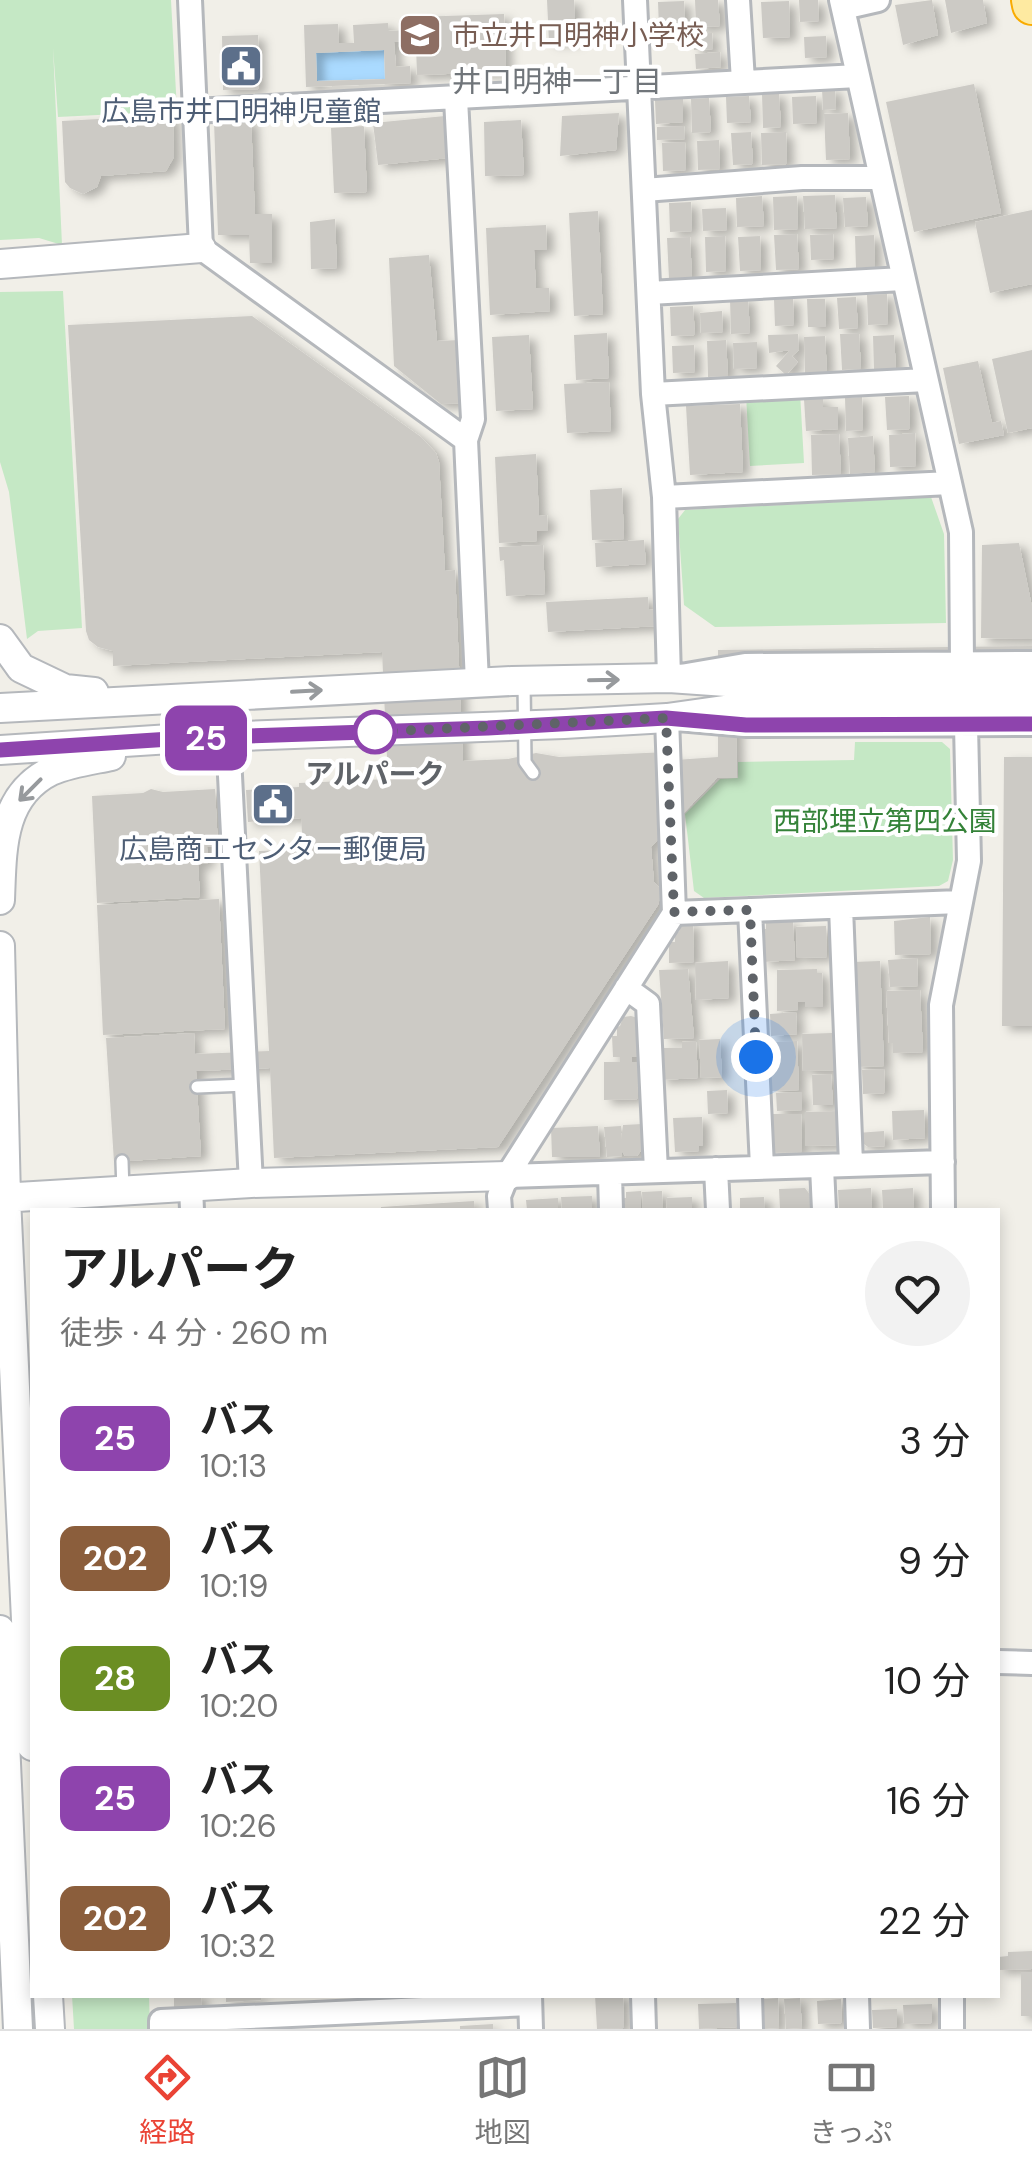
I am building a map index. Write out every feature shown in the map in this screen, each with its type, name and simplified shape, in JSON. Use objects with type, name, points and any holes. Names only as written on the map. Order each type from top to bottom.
[{"type":"street","points":[[190,0],[201,248]]},
{"type":"street","points":[[635,0],[653,394],[664,496],[669,678]]},
{"type":"street","points":[[738,0],[743,82]]},
{"type":"street","points":[[878,0],[842,4],[962,532],[962,664]]},
{"type":"street","points":[[194,111],[858,76]]},
{"type":"street","points":[[456,99],[473,420],[466,440],[478,682]]},
{"type":"street","points":[[644,190],[802,178],[880,178]]},
{"type":"street","points":[[0,264],[201,248],[466,440]]},
{"type":"street","points":[[648,293],[903,279]]},
{"type":"street","points":[[653,394],[926,380]]},
{"type":"street","points":[[664,496],[950,483]]},
{"type":"street","points":[[0,639],[20,668],[65,689],[154,699]]},
{"type":"street","points":[[669,678],[746,665],[1032,662]]},
{"type":"street","points":[[0,708],[478,682],[669,678],[809,693],[1032,702]]},
{"type":"street","points":[[0,750],[186,738],[666,718],[809,693],[1032,682]]},
{"type":"street","points":[[666,718],[746,725],[1032,724]]},
{"type":"street","points":[[500,1208],[499,1196],[507,1176],[674,912],[666,718]]},
{"type":"street","points":[[944,1208],[941,1005],[968,861],[966,725]]},
{"type":"street","points":[[228,737],[250,1184]]},
{"type":"street","points":[[0,900],[5,823],[35,782],[62,767],[186,738]]},
{"type":"street","points":[[674,912],[960,902]]},
{"type":"street","points":[[841,907],[850,1164]]},
{"type":"street","points":[[750,910],[762,1168]]},
{"type":"street","points":[[0,946],[16,1699],[18,2029]]},
{"type":"street","points":[[626,988],[648,1004],[656,1171]]},
{"type":"street","points":[[3,1198],[123,1191],[191,1199],[250,1184],[943,1162]]},
{"type":"street","points":[[822,1167],[824,1208]]},
{"type":"street","points":[[716,1169],[718,1208]]},
{"type":"street","points":[[610,1174],[612,1208]]},
{"type":"street","points":[[0,1630],[30,1740]]},
{"type":"street","points":[[1000,1662],[1032,1663]]},
{"type":"street","points":[[48,1998],[50,2029]]},
{"type":"street","points":[[643,1998],[644,2029]]},
{"type":"street","points":[[750,1998],[751,2029]]},
{"type":"street","points":[[857,1998],[858,2029]]},
{"type":"street","points":[[952,1998],[952,2029]]},
{"type":"street","points":[[161,2029],[161,2021],[530,2000],[531,2029]]},
{"type":"lane","points":[[524,681],[529,768]]},
{"type":"lane","points":[[197,1087],[246,1084]]},
{"type":"lane","points":[[122,1161],[123,1191]]},
{"type":"green space","points":[[0,0],[171,0],[177,111],[58,117],[53,48],[62,245],[39,238],[0,240]]},
{"type":"green space","points":[[63,291],[82,628],[38,631],[27,639],[9,492],[0,462],[0,292]]},
{"type":"green space","points":[[800,392],[804,463],[750,466],[746,395]]},
{"type":"green space","points":[[931,497],[944,534],[946,623],[715,627],[684,605],[678,519],[685,510]]},
{"type":"green space","name":"西部埋立第四公園","points":[[855,742],[942,742],[950,749],[953,860],[948,881],[939,886],[704,898],[694,891],[685,814],[720,779],[738,778],[738,762],[854,760]]},
{"type":"green space","points":[[72,1998],[149,1998],[150,2029],[74,2029]]},
{"type":"water","points":[[384,50],[385,79],[317,81],[316,53]]},
{"type":"building","points":[[547,0],[574,0],[576,40],[549,42]]},
{"type":"building","points":[[695,0],[718,0],[720,26],[696,27]]},
{"type":"building","points":[[799,0],[818,0],[819,21],[800,22]]},
{"type":"building","points":[[932,0],[938,35],[903,45],[895,5]]},
{"type":"building","points":[[945,0],[983,0],[987,23],[951,33]]},
{"type":"building","points":[[684,1],[685,26],[659,28],[658,2]]},
{"type":"building","points":[[789,1],[790,37],[763,38],[761,2]]},
{"type":"building","points":[[504,14],[506,72],[417,75],[415,17]]},
{"type":"building","points":[[388,23],[388,31],[408,30],[409,41],[394,42],[396,67],[410,66],[411,83],[306,87],[304,25],[338,24],[339,43],[354,43],[353,25]],"holes":[[[384,50],[385,79],[317,81],[316,53]]]},
{"type":"building","points":[[712,33],[713,49],[694,50],[693,34]]},
{"type":"building","points":[[258,35],[259,89],[223,90],[222,36]]},
{"type":"building","points":[[826,36],[827,57],[805,58],[804,37]]},
{"type":"building","points":[[720,52],[721,67],[696,69],[695,54]]},
{"type":"building","points":[[974,84],[1001,213],[914,232],[886,102]]},
{"type":"building","points":[[835,88],[836,109],[823,110],[822,89]]},
{"type":"building","points":[[779,93],[781,127],[763,128],[762,94]]},
{"type":"building","points":[[749,96],[751,122],[727,123],[726,97]]},
{"type":"building","points":[[816,96],[817,123],[793,124],[792,97]]},
{"type":"building","points":[[709,98],[711,132],[692,133],[691,99]]},
{"type":"building","points":[[683,99],[683,122],[656,124],[655,100]]},
{"type":"building","points":[[619,113],[616,150],[560,156],[562,116]]},
{"type":"building","points":[[848,113],[850,159],[826,160],[824,114]]},
{"type":"building","points":[[173,115],[174,157],[166,171],[101,176],[97,187],[83,194],[65,182],[62,121]]},
{"type":"building","points":[[445,116],[449,158],[378,165],[373,123]]},
{"type":"building","points":[[251,119],[255,214],[272,214],[272,263],[250,263],[249,235],[218,235],[214,121]]},
{"type":"building","points":[[521,120],[524,175],[485,176],[484,122]]},
{"type":"building","points":[[364,126],[367,192],[334,193],[331,128]]},
{"type":"building","points":[[684,126],[685,139],[657,140],[657,127]]},
{"type":"building","points":[[751,132],[753,164],[733,165],[731,133]]},
{"type":"building","points":[[786,132],[787,164],[762,165],[761,133]]},
{"type":"building","points":[[719,140],[720,169],[698,170],[697,141]]},
{"type":"building","points":[[685,142],[686,170],[663,171],[662,143]]},
{"type":"building","points":[[835,195],[837,228],[805,229],[803,196]]},
{"type":"building","points":[[762,196],[764,226],[737,227],[736,198]]},
{"type":"building","points":[[797,196],[798,229],[774,230],[773,197]]},
{"type":"building","points":[[866,197],[868,226],[845,227],[843,198]]},
{"type":"building","points":[[691,202],[692,231],[670,232],[669,203]]},
{"type":"building","points":[[726,208],[727,230],[703,231],[702,209]]},
{"type":"building","points":[[1032,210],[1032,284],[990,293],[975,222]]},
{"type":"building","points":[[598,211],[603,314],[574,316],[569,213]]},
{"type":"building","points":[[335,219],[337,268],[311,269],[310,222]]},
{"type":"building","points":[[546,225],[547,250],[534,250],[536,288],[549,288],[550,311],[490,315],[486,228]]},
{"type":"building","points":[[797,234],[799,269],[776,270],[774,235]]},
{"type":"building","points":[[833,234],[834,259],[811,260],[810,235]]},
{"type":"building","points":[[874,235],[875,267],[856,268],[855,236]]},
{"type":"building","points":[[725,236],[726,271],[706,272],[705,237]]},
{"type":"building","points":[[760,236],[761,270],[740,271],[738,237]]},
{"type":"building","points":[[690,237],[692,278],[669,279],[667,238]]},
{"type":"building","points":[[429,255],[437,341],[460,340],[463,403],[441,404],[394,366],[389,258]]},
{"type":"building","points":[[887,294],[888,324],[868,325],[867,295]]},
{"type":"building","points":[[856,297],[858,328],[839,329],[837,298]]},
{"type":"building","points":[[748,298],[750,333],[731,334],[730,299]]},
{"type":"building","points":[[793,298],[794,325],[775,326],[774,299]]},
{"type":"building","points":[[807,299],[825,299],[826,327],[808,327]]},
{"type":"building","points":[[693,306],[695,335],[671,336],[670,307]]},
{"type":"building","points":[[722,311],[723,332],[701,333],[700,313]]},
{"type":"building","name":"アルパーク","points":[[252,316],[421,437],[436,453],[445,571],[455,570],[463,761],[536,753],[559,757],[667,752],[675,760],[718,757],[718,650],[1032,646],[1032,663],[735,666],[737,778],[717,778],[651,847],[654,882],[662,890],[658,905],[498,1147],[274,1158],[270,1068],[196,1071],[201,1156],[114,1162],[106,1038],[194,1033],[195,1054],[269,1051],[259,851],[303,849],[301,818],[248,822],[246,790],[388,779],[382,652],[113,666],[113,651],[98,647],[86,631],[68,325]]},
{"type":"building","points":[[607,333],[609,378],[576,380],[574,335]]},
{"type":"building","points":[[859,333],[861,369],[842,370],[840,334]]},
{"type":"building","points":[[798,334],[799,350],[792,356],[798,362],[786,375],[776,366],[790,350],[769,353],[768,335]]},
{"type":"building","points":[[529,335],[533,409],[496,411],[492,337]]},
{"type":"building","points":[[894,335],[896,370],[874,371],[873,336]]},
{"type":"building","points":[[825,336],[827,372],[805,373],[804,337]]},
{"type":"building","points":[[726,340],[728,376],[708,377],[707,341]]},
{"type":"building","points":[[757,342],[757,368],[734,369],[733,343]]},
{"type":"building","points":[[694,345],[695,372],[673,373],[672,346]]},
{"type":"building","points":[[1032,350],[1032,428],[1008,433],[992,359]]},
{"type":"building","points":[[978,361],[992,423],[1001,421],[1004,435],[959,444],[943,368]]},
{"type":"building","points":[[609,382],[611,431],[567,433],[564,384]]},
{"type":"building","points":[[909,396],[910,429],[887,430],[885,397]]},
{"type":"building","points":[[862,397],[863,430],[846,431],[845,398]]},
{"type":"building","points":[[823,398],[823,407],[838,407],[838,429],[806,431],[804,399]]},
{"type":"building","points":[[740,404],[743,472],[690,475],[686,406]]},
{"type":"building","points":[[915,433],[916,466],[890,467],[889,435]]},
{"type":"building","points":[[839,434],[841,474],[812,475],[811,435]]},
{"type":"building","points":[[873,436],[875,472],[850,474],[848,438]]},
{"type":"building","points":[[536,454],[539,516],[547,515],[548,531],[537,531],[537,541],[499,543],[495,457]]},
{"type":"building","points":[[622,488],[624,539],[592,540],[590,490]]},
{"type":"building","points":[[644,540],[646,564],[596,567],[595,543]]},
{"type":"building","points":[[1019,543],[1032,607],[1032,639],[981,638],[982,545]]},
{"type":"building","points":[[543,545],[545,594],[506,596],[504,560],[500,561],[499,547]]},
{"type":"building","points":[[648,597],[649,610],[657,609],[658,626],[548,632],[546,602]]},
{"type":"building","points":[[1004,757],[1032,757],[1032,1026],[1002,1026]]},
{"type":"building","points":[[151,789],[215,789],[218,847],[207,847],[208,863],[198,864],[200,897],[97,903],[92,796],[143,793]]},
{"type":"building","points":[[219,899],[225,1029],[103,1035],[97,905]]},
{"type":"building","points":[[930,917],[931,954],[895,955],[894,921]]},
{"type":"building","points":[[793,921],[795,960],[763,962],[759,929],[766,929],[766,922]]},
{"type":"building","points":[[686,922],[693,923],[694,962],[669,963],[669,942],[675,942],[675,932]]},
{"type":"building","points":[[826,926],[827,957],[797,958],[796,927]]},
{"type":"building","points":[[917,958],[918,986],[890,987],[888,960]]},
{"type":"building","points":[[728,961],[729,998],[696,1000],[695,963]]},
{"type":"building","points":[[880,961],[884,1066],[855,1067],[852,962]]},
{"type":"building","points":[[688,969],[694,1038],[664,1039],[659,970]]},
{"type":"building","points":[[817,969],[817,973],[822,973],[823,1007],[805,1007],[805,1002],[798,1002],[798,1010],[777,1011],[777,970]]},
{"type":"building","points":[[920,990],[923,1052],[893,1053],[886,991]]},
{"type":"building","points":[[796,1012],[797,1034],[771,1036],[770,1014]]},
{"type":"building","points":[[623,1017],[638,1018],[638,1057],[632,1057],[632,1062],[637,1062],[638,1099],[604,1100],[604,1062],[620,1062],[620,1057],[613,1057],[612,1036],[617,1036]]},
{"type":"building","points":[[832,1033],[836,1070],[803,1071],[802,1034]]},
{"type":"building","points":[[720,1039],[722,1077],[701,1078],[699,1040]]},
{"type":"building","points":[[696,1041],[698,1078],[660,1080],[659,1048],[682,1048],[682,1042]]},
{"type":"building","points":[[797,1041],[799,1090],[772,1091],[770,1042]]},
{"type":"building","points":[[884,1069],[885,1093],[863,1094],[862,1070]]},
{"type":"building","points":[[831,1074],[833,1105],[813,1105],[812,1075]]},
{"type":"building","points":[[727,1090],[728,1113],[708,1114],[707,1091]]},
{"type":"building","points":[[802,1092],[802,1110],[777,1111],[776,1093]]},
{"type":"building","points":[[924,1110],[925,1138],[893,1140],[892,1111]]},
{"type":"building","points":[[840,1111],[838,1145],[805,1146],[805,1112]]},
{"type":"building","points":[[771,1114],[801,1114],[802,1152],[772,1153]]},
{"type":"building","points":[[702,1117],[703,1146],[699,1146],[699,1151],[675,1152],[673,1118]]},
{"type":"building","points":[[642,1124],[643,1148],[637,1156],[625,1156],[622,1151],[622,1156],[607,1157],[604,1127],[621,1126],[621,1141],[623,1125]]},
{"type":"building","points":[[598,1126],[600,1157],[552,1157],[551,1128]]},
{"type":"building","points":[[884,1131],[885,1146],[868,1147],[857,1139],[857,1133]]},
{"type":"building","points":[[805,1188],[811,1196],[811,1208],[780,1208],[779,1189]]},
{"type":"building","points":[[871,1188],[872,1208],[839,1208],[838,1190]]},
{"type":"building","points":[[913,1188],[914,1208],[883,1208],[882,1190]]},
{"type":"building","points":[[641,1191],[641,1208],[622,1208],[626,1192]]},
{"type":"building","points":[[662,1191],[663,1208],[643,1208],[642,1192]]},
{"type":"building","points":[[592,1196],[592,1208],[562,1208],[561,1197]]},
{"type":"building","points":[[692,1197],[692,1208],[667,1208],[666,1198]]},
{"type":"building","points":[[764,1197],[765,1208],[740,1208],[740,1198]]},
{"type":"building","points":[[558,1198],[558,1208],[527,1208],[526,1200]]},
{"type":"building","points":[[474,1201],[475,1208],[381,1208]]},
{"type":"building","points":[[1032,1951],[1032,1969],[1000,1970],[1000,1957],[1008,1956],[1008,1952]]},
{"type":"building","points":[[1021,1972],[1032,1972],[1032,2016],[1021,2016]]},
{"type":"building","points":[[174,1998],[201,1998],[202,2007],[174,2008]]},
{"type":"building","points":[[226,1998],[261,1998],[261,2000],[226,2002]]},
{"type":"building","points":[[595,1998],[623,1998],[624,2028],[597,2029]]},
{"type":"building","points":[[778,1998],[779,2028],[764,2029],[763,1999]]},
{"type":"building","points":[[800,1998],[802,2028],[786,2029],[784,1999]]},
{"type":"building","points":[[841,1999],[842,2023],[818,2024],[817,2001]]},
{"type":"building","points":[[736,2003],[737,2027],[699,2029],[698,2004]]},
{"type":"building","points":[[932,2004],[932,2023],[904,2024],[903,2005]]},
{"type":"building","points":[[897,2009],[897,2027],[873,2028],[872,2010]]},
{"type":"building","points":[[493,2024],[493,2029],[460,2029],[460,2026]]},
{"type":"bus line","name":"25","points":[[0,750],[186,738],[666,718],[746,725],[1032,724]]},
{"type":"place","name":"市立井口明神小学校","points":[[420,35]]},
{"type":"place","name":"広島市井口明神児童館","points":[[241,66]]},
{"type":"place","name":"アルパーク","points":[[375,732]]},
{"type":"place","name":"広島商工センター郵便局","points":[[273,804]]},
{"type":"district","name":"井口明神一丁目","points":[[557,81]]},
{"type":"route","points":[[375,732],[666,718],[674,912],[750,910],[756,1057]]}]
